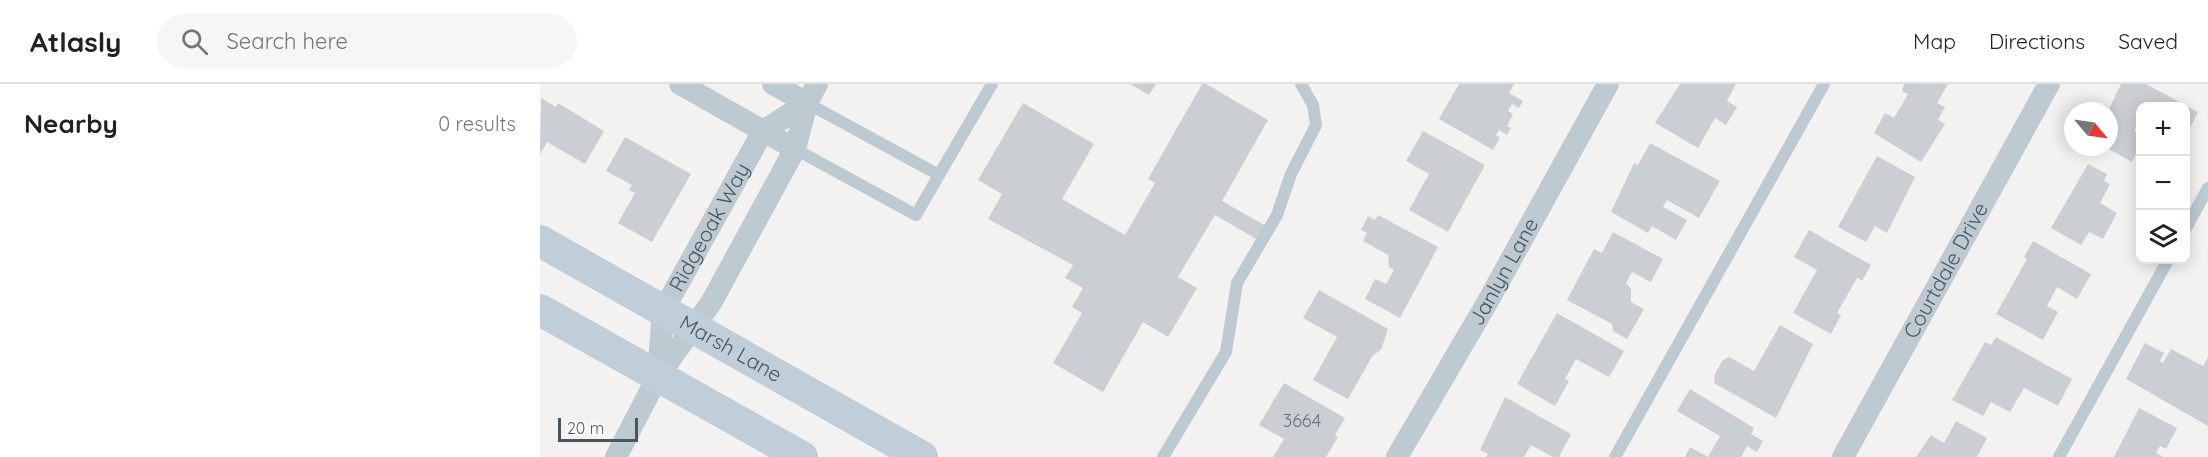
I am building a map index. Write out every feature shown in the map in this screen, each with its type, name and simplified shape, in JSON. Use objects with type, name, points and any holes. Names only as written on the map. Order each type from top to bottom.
[{"type":"main road","name":"Marsh Lane","points":[[540,241],[922,457]]},
{"type":"main road","points":[[540,310],[802,457]]},
{"type":"street","points":[[680,84],[795,149]]},
{"type":"street","points":[[773,84],[812,93]]},
{"type":"street","name":"Janlyn Lane","points":[[1397,457],[1488,301],[1608,84]]},
{"type":"street","name":"Courtdale Drive","points":[[1844,457],[2049,84]]},
{"type":"street","name":"Ridgeoak Way","points":[[658,376],[663,311],[763,131],[812,93]]},
{"type":"street","name":"Ridgeoak Way","points":[[616,457],[658,376],[711,303],[795,149],[812,93]]},
{"type":"lane","points":[[795,149],[916,214],[992,84]]},
{"type":"lane","points":[[1163,457],[1226,352],[1237,283],[1277,214],[1291,174],[1316,125],[1313,105],[1301,84]]},
{"type":"lane","points":[[1615,457],[1824,84]]},
{"type":"lane","points":[[812,93],[939,175]]},
{"type":"lane","points":[[2190,221],[2208,188]]},
{"type":"lane","points":[[2059,457],[2166,264]]},
{"type":"building","points":[[1130,84],[1156,84],[1149,95]]},
{"type":"building","points":[[1202,84],[1206,84],[1268,120],[1222,201],[1266,226],[1258,240],[1215,215],[1178,277],[1197,288],[1168,337],[1143,322],[1103,392],[1053,363],[1082,313],[1072,307],[1083,288],[1065,278],[1073,265],[988,219],[1002,194],[978,180],[1023,103],[1094,144],[1062,199],[1125,235],[1155,183],[1148,179]]},
{"type":"building","points":[[1459,84],[1514,84],[1509,93],[1523,101],[1519,108],[1512,104],[1508,111],[1513,114],[1507,126],[1511,128],[1507,135],[1499,130],[1496,135],[1500,138],[1493,150],[1439,119]]},
{"type":"building","points":[[1680,84],[1736,84],[1727,101],[1737,107],[1726,125],[1715,118],[1698,148],[1655,123]]},
{"type":"building","points":[[1904,84],[1948,84],[1937,103],[1945,107],[1938,120],[1945,124],[1921,162],[1874,133],[1885,113],[1894,118],[1908,94],[1902,91]]},
{"type":"building","points":[[2121,84],[2146,84],[2179,102],[2136,102],[2134,131],[2136,132],[2136,154],[2132,162],[2118,154],[2118,102],[2112,102]]},
{"type":"building","points":[[541,98],[556,107],[558,103],[604,131],[585,164],[547,142],[540,155]]},
{"type":"building","points":[[2190,108],[2198,112],[2190,128]]},
{"type":"building","points":[[1423,131],[1485,165],[1448,232],[1409,210],[1429,174],[1406,161]]},
{"type":"building","points":[[625,137],[691,174],[652,242],[618,223],[635,193],[629,190],[632,185],[606,171]]},
{"type":"building","points":[[1650,143],[1720,181],[1699,218],[1667,200],[1663,207],[1687,220],[1676,240],[1652,226],[1648,233],[1611,212],[1634,163],[1638,165]]},
{"type":"building","points":[[1877,156],[1915,177],[1887,233],[1875,226],[1866,242],[1838,227]]},
{"type":"building","points":[[2088,164],[2107,174],[2104,181],[2110,184],[2100,203],[2117,213],[2103,239],[2089,232],[2081,245],[2051,228]]},
{"type":"building","points":[[1378,215],[1438,247],[1400,318],[1365,299],[1375,279],[1386,284],[1394,270],[1389,267],[1388,255],[1363,241],[1367,233],[1361,230],[1368,216],[1375,220]]},
{"type":"building","points":[[1809,230],[1871,265],[1862,281],[1857,278],[1837,313],[1841,315],[1831,334],[1793,313],[1817,270],[1794,257]]},
{"type":"building","points":[[1613,232],[1663,259],[1651,282],[1632,272],[1626,283],[1631,289],[1631,302],[1644,309],[1627,339],[1613,331],[1612,324],[1567,300],[1594,249],[1602,253]]},
{"type":"building","points":[[2033,241],[2091,274],[2077,299],[2057,287],[2047,306],[2058,312],[2043,340],[1996,314],[2027,259],[2024,257]]},
{"type":"building","points":[[1319,290],[1388,329],[1381,350],[1373,355],[1348,399],[1313,380],[1337,337],[1303,318]]},
{"type":"building","points":[[1557,313],[1624,351],[1609,377],[1576,359],[1565,379],[1569,381],[1555,406],[1517,384]]},
{"type":"building","points":[[1780,325],[1813,344],[1776,418],[1714,383],[1715,374],[1722,361],[1729,357],[1754,371]]},
{"type":"building","points":[[1996,337],[2072,379],[2058,406],[2024,388],[2010,412],[1991,402],[1983,416],[1952,400],[1985,342],[1991,345]]},
{"type":"building","points":[[2145,343],[2164,353],[2160,361],[2163,363],[2171,349],[2203,366],[2208,357],[2208,426],[2126,379]]},
{"type":"building","points":[[1284,383],[1345,418],[1335,435],[1338,437],[1326,457],[1273,457],[1284,439],[1259,425]]},
{"type":"building","points":[[1690,389],[1754,428],[1751,434],[1763,441],[1757,452],[1747,446],[1741,457],[1708,457],[1720,436],[1677,411]]},
{"type":"building","points":[[1505,397],[1571,434],[1559,457],[1553,457],[1531,445],[1524,457],[1486,457],[1488,454],[1480,450]]},
{"type":"building","points":[[2139,408],[2177,428],[2166,449],[2160,446],[2156,453],[2163,457],[2114,457]]},
{"type":"building","points":[[1956,421],[1987,438],[1977,457],[1916,457],[1931,435],[1944,443]]},
{"type":"building","points":[[1690,447],[1708,457],[1685,457]]}]
